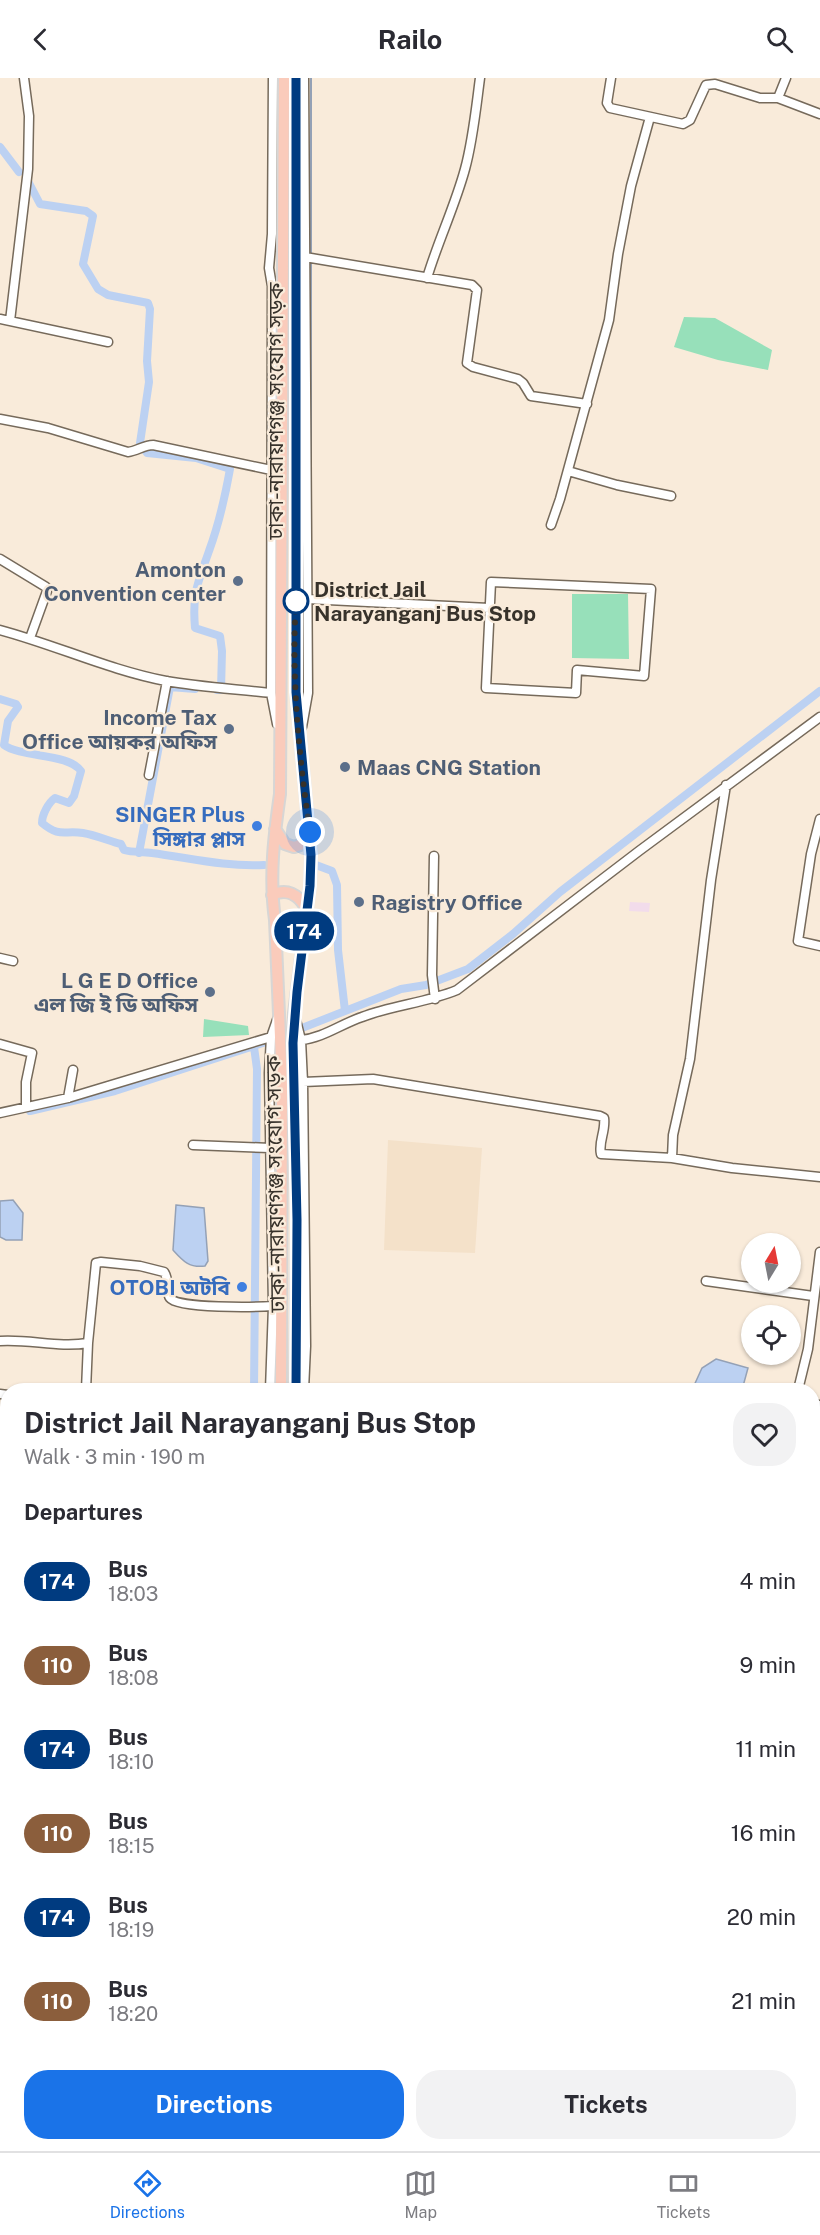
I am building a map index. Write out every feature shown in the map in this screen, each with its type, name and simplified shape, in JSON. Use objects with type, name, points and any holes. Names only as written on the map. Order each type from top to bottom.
[{"type":"main road","name":"ঢাকা-নারায়ণগঞ্জ সংযোগ সড়ক","points":[[281,1383],[280,1011],[272,896],[275,828],[280,794],[277,471],[284,78]]},
{"type":"main road","name":"ঢাকা-নারায়ণগঞ্জ সংযোগ সড়ক","points":[[296,78],[296,692],[304,793],[310,832],[310,886],[294,1012],[293,1043],[297,1220],[296,1383]]},
{"type":"main road","points":[[275,828],[285,844],[294,847],[300,845],[310,832]]},
{"type":"main road","points":[[272,896],[281,892],[292,894],[302,900],[306,908]]},
{"type":"street","points":[[10,321],[28,169],[29,116],[24,78]]},
{"type":"street","points":[[273,78],[272,234],[269,268],[272,286],[277,471],[271,693],[280,739]]},
{"type":"street","points":[[300,740],[308,693],[304,78]]},
{"type":"street","points":[[427,278],[465,169],[480,78]]},
{"type":"street","points":[[611,78],[607,103],[610,108],[683,124],[690,120],[706,85],[715,84],[760,98],[778,98],[820,114]]},
{"type":"street","points":[[778,98],[786,78]]},
{"type":"street","points":[[551,525],[609,320],[618,254],[631,186],[650,117]]},
{"type":"street","points":[[305,257],[472,285],[477,290],[467,363],[473,367],[518,379],[531,396],[587,404]]},
{"type":"street","points":[[0,319],[108,342]]},
{"type":"street","points":[[0,419],[48,428],[128,452],[138,451],[148,445],[277,471]]},
{"type":"street","points":[[568,471],[617,485],[671,496]]},
{"type":"street","points":[[0,560],[46,587],[47,591],[30,638]]},
{"type":"street","points":[[491,582],[651,589],[644,676],[577,670],[576,693],[486,688],[489,608],[491,582]]},
{"type":"street","points":[[308,599],[489,608]]},
{"type":"street","points":[[0,630],[30,638],[97,662],[167,681],[271,693]]},
{"type":"street","points":[[149,775],[167,681]]},
{"type":"street","points":[[301,1040],[311,1039],[363,1016],[435,998],[456,990],[726,785],[820,717]]},
{"type":"street","points":[[672,1158],[673,1135],[690,1059],[711,880],[726,785]]},
{"type":"street","points":[[820,819],[811,854],[798,941],[820,946]]},
{"type":"street","points":[[434,856],[432,975],[435,998]]},
{"type":"street","points":[[0,958],[13,961]]},
{"type":"street","points":[[270,1383],[267,1148],[271,1037],[280,1011]]},
{"type":"street","points":[[294,1012],[301,1040],[303,1082],[306,1346],[304,1383]]},
{"type":"street","points":[[0,1113],[68,1098],[271,1037]]},
{"type":"street","points":[[0,1044],[32,1053],[26,1082],[26,1107]]},
{"type":"street","points":[[68,1098],[73,1070]]},
{"type":"street","points":[[303,1082],[373,1079],[600,1116],[604,1118],[605,1124],[601,1154],[672,1158],[732,1168],[820,1177]]},
{"type":"street","points":[[193,1145],[267,1148]]},
{"type":"street","points":[[800,1383],[808,1350],[820,1252]]},
{"type":"street","points":[[86,1383],[96,1263],[140,1266],[164,1272],[168,1278],[168,1296],[172,1301],[179,1303],[213,1307],[268,1306]]},
{"type":"street","points":[[706,1281],[815,1299]]},
{"type":"street","points":[[0,1341],[13,1340],[71,1346],[88,1343]]},
{"type":"shaded area","points":[[630,902],[650,903],[649,912],[629,911]]},
{"type":"shaded area","points":[[388,1140],[482,1148],[475,1253],[384,1250]]},
{"type":"green space","points":[[684,317],[715,318],[772,350],[768,370],[718,360],[674,347]]},
{"type":"green space","points":[[572,594],[628,594],[629,659],[572,658]]},
{"type":"green space","points":[[204,1019],[248,1026],[249,1035],[203,1037]]},
{"type":"water","points":[[13,1200],[23,1213],[22,1240],[6,1240],[0,1237],[0,1201]]},
{"type":"water","points":[[176,1205],[204,1208],[208,1261],[205,1266],[187,1263],[173,1250]]},
{"type":"water","points":[[716,1359],[748,1368],[744,1383],[695,1383],[702,1368]]},
{"type":"waterway","points":[[311,78],[311,255]]},
{"type":"waterway","points":[[0,147],[19,172]]},
{"type":"waterway","points":[[29,183],[40,204],[86,211],[93,216],[83,264],[98,289],[108,295],[148,303],[150,309],[147,361],[149,382],[140,443],[147,453],[196,458],[230,469],[219,521],[199,580],[194,605],[195,628],[220,636],[221,690],[217,690]]},
{"type":"waterway","points":[[311,261],[311,477]]},
{"type":"waterway","points":[[139,853],[170,687],[195,689]]},
{"type":"waterway","points":[[302,1028],[401,989],[426,985],[468,969],[513,934],[560,892],[820,691]]},
{"type":"waterway","points":[[0,699],[16,704],[18,707],[8,721],[4,745],[22,752],[66,761],[81,771],[74,796],[69,803],[55,798],[48,806],[42,823],[48,828],[62,833],[77,832],[93,835],[121,844],[124,850],[128,851],[221,863],[264,865]]},
{"type":"waterway","points":[[316,865],[332,871],[337,885],[338,950],[345,1011]]},
{"type":"waterway","points":[[30,1111],[115,1091],[266,1042]]},
{"type":"waterway","points":[[254,1047],[257,1069],[254,1383]]},
{"type":"bus line","name":"174","points":[[296,78],[294,221],[296,692],[311,855],[310,886],[294,1012],[293,1043],[297,1220],[296,1383]]},
{"type":"place","name":"Amonton Convention center","points":[[238,581]]},
{"type":"place","name":"District Jail Narayanganj Bus Stop","points":[[296,601]]},
{"type":"place","name":"Income Tax Office আয়কর অফিস","points":[[229,729]]},
{"type":"place","name":"Maas CNG Station","points":[[345,767]]},
{"type":"place","name":"SINGER Plus সিঙ্গার প্লাস","points":[[257,826]]},
{"type":"place","name":"Ragistry Office","points":[[359,902]]},
{"type":"place","name":"L G E D Office এল জি ই ডি অফিস","points":[[210,992]]},
{"type":"place","name":"OTOBI অটবি","points":[[242,1287]]},
{"type":"route","points":[[296,601],[296,692],[304,793],[310,832]]}]
